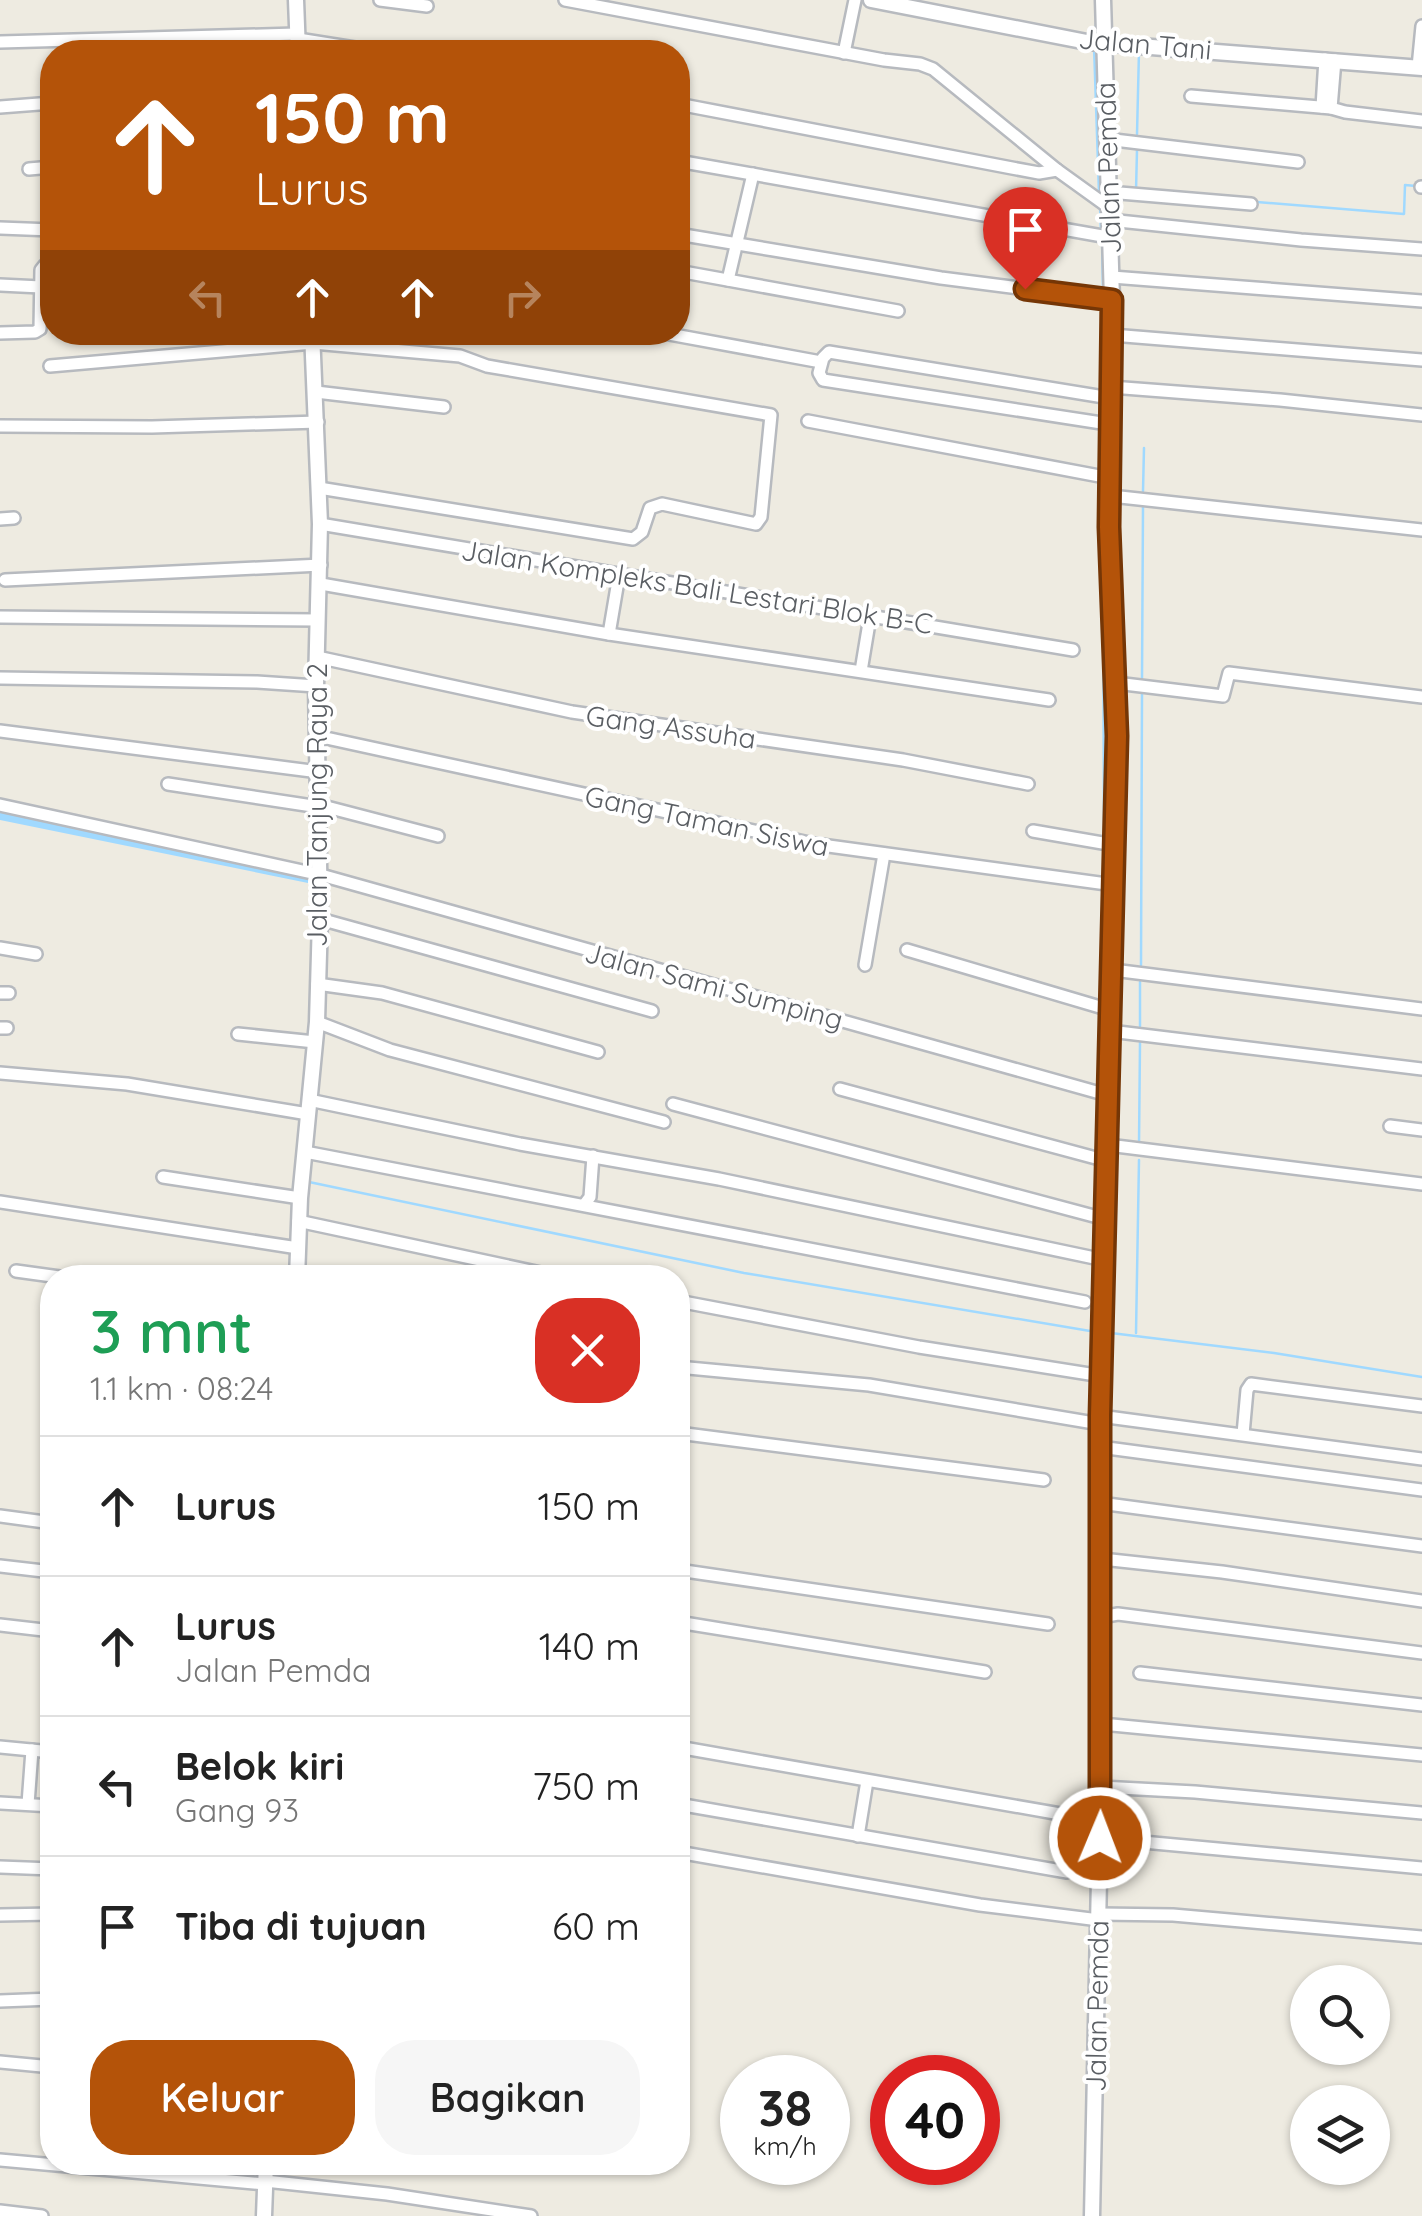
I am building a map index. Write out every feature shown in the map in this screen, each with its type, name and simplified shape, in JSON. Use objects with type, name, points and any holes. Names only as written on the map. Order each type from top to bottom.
[{"type":"street","points":[[296,0],[297,40]]},
{"type":"street","points":[[380,0],[427,6]]},
{"type":"street","points":[[565,0],[926,65],[1105,204],[1302,240],[1422,248]]},
{"type":"street","points":[[844,53],[854,0]]},
{"type":"street","name":"Jalan Tani","points":[[872,0],[1097,42],[1330,67],[1420,67]]},
{"type":"street","name":"Jalan Pemda","points":[[1092,2216],[1102,1724],[1100,1420],[1113,970],[1105,884],[1114,845],[1116,683],[1109,527],[1112,496],[1106,477],[1105,424],[1112,335],[1106,299],[1112,278],[1103,236],[1106,139],[1097,42],[1103,0]]},
{"type":"street","points":[[1420,67],[1422,26]]},
{"type":"street","points":[[0,42],[40,42]]},
{"type":"street","points":[[1327,107],[1330,67]]},
{"type":"street","points":[[1191,96],[1327,107],[1422,121]]},
{"type":"street","points":[[0,107],[40,104]]},
{"type":"street","points":[[690,106],[1038,173],[1057,170]]},
{"type":"street","points":[[1106,139],[1298,162]]},
{"type":"street","points":[[690,163],[1103,236]]},
{"type":"street","points":[[29,169],[40,168]]},
{"type":"street","points":[[728,280],[753,174]]},
{"type":"street","points":[[1105,204],[1251,204]]},
{"type":"street","points":[[0,228],[40,230]]},
{"type":"street","points":[[690,236],[941,278],[1106,299]]},
{"type":"street","points":[[690,273],[898,311]]},
{"type":"street","points":[[1112,278],[1422,302]]},
{"type":"street","points":[[0,285],[40,287]]},
{"type":"street","points":[[0,333],[40,330]]},
{"type":"street","points":[[1112,335],[1422,360]]},
{"type":"street","points":[[690,338],[822,362]]},
{"type":"street","points":[[50,366],[246,345]]},
{"type":"street","name":"Jalan Tanjung Raya 2","points":[[297,1265],[317,1022],[320,919],[316,657],[321,565],[313,345]]},
{"type":"street","points":[[319,488],[634,539],[642,532],[650,508],[662,504],[756,524],[760,516],[771,415],[487,366],[460,356],[370,345]]},
{"type":"street","points":[[1105,424],[822,380],[818,373],[829,352],[907,367],[1107,394],[1264,398],[1422,415]]},
{"type":"street","points":[[316,392],[444,407]]},
{"type":"street","points":[[0,426],[318,422]]},
{"type":"street","points":[[808,422],[1106,477]]},
{"type":"street","points":[[1112,496],[1422,530]]},
{"type":"street","points":[[0,519],[14,518]]},
{"type":"street","name":"Jalan Kompleks Bali Lestari Blok B-C","points":[[320,524],[1073,650]]},
{"type":"street","points":[[5,580],[321,565]]},
{"type":"street","points":[[609,634],[620,575]]},
{"type":"street","points":[[321,584],[609,634],[1049,700]]},
{"type":"street","points":[[861,671],[870,616]]},
{"type":"street","points":[[0,617],[318,620]]},
{"type":"street","name":"Gang Assuha","points":[[316,657],[572,712],[903,760],[1028,784]]},
{"type":"street","points":[[1116,683],[1224,696],[1229,673],[1422,697]]},
{"type":"street","points":[[0,678],[316,686]]},
{"type":"street","points":[[0,732],[318,772]]},
{"type":"street","name":"Gang Taman Siswa","points":[[317,736],[763,834],[1105,884]]},
{"type":"street","points":[[168,784],[319,806],[438,836]]},
{"type":"street","name":"Jalan Sami Sumping","points":[[0,805],[320,875],[1108,1095]]},
{"type":"street","points":[[1033,832],[1114,845]]},
{"type":"street","points":[[865,964],[884,854]]},
{"type":"street","points":[[320,919],[652,1011]]},
{"type":"street","points":[[0,948],[36,954]]},
{"type":"street","points":[[906,950],[1110,1010]]},
{"type":"street","points":[[1113,970],[1422,1009]]},
{"type":"street","points":[[317,984],[399,997],[598,1052]]},
{"type":"street","points":[[317,1022],[390,1050],[664,1122]]},
{"type":"street","points":[[1110,1031],[1422,1069]]},
{"type":"street","points":[[238,1034],[315,1042]]},
{"type":"street","points":[[0,1073],[127,1084],[308,1107],[592,1156],[1104,1260]]},
{"type":"street","points":[[840,1090],[1107,1161]]},
{"type":"street","points":[[673,1104],[1105,1218]]},
{"type":"street","points":[[1390,1126],[1422,1130]]},
{"type":"street","points":[[1108,1145],[1422,1184]]},
{"type":"street","points":[[304,1152],[1085,1302]]},
{"type":"street","points":[[584,1206],[590,1197],[592,1156]]},
{"type":"street","points":[[163,1177],[300,1198]]},
{"type":"street","points":[[0,1202],[298,1248]]},
{"type":"street","points":[[298,1221],[503,1265]]},
{"type":"street","points":[[16,1272],[40,1275]]},
{"type":"street","points":[[690,1303],[1102,1376]]},
{"type":"street","points":[[690,1369],[869,1385],[1100,1420],[1243,1434],[1422,1460]]},
{"type":"street","points":[[1243,1434],[1247,1390],[1252,1384],[1422,1406]]},
{"type":"street","points":[[690,1440],[1044,1480]]},
{"type":"street","points":[[1100,1448],[1422,1490]]},
{"type":"street","points":[[1100,1502],[1422,1546]]},
{"type":"street","points":[[0,1516],[40,1521]]},
{"type":"street","points":[[1102,1559],[1422,1601]]},
{"type":"street","points":[[0,1566],[40,1571]]},
{"type":"street","points":[[690,1572],[1048,1624]]},
{"type":"street","points":[[1101,1617],[1118,1614],[1422,1653]]},
{"type":"street","points":[[0,1624],[40,1629]]},
{"type":"street","points":[[690,1624],[985,1672]]},
{"type":"street","points":[[1140,1673],[1422,1706]]},
{"type":"street","points":[[1102,1724],[1422,1756]]},
{"type":"street","points":[[0,1747],[40,1751]]},
{"type":"street","points":[[28,1804],[32,1750]]},
{"type":"street","points":[[690,1750],[1066,1815]]},
{"type":"street","points":[[858,1836],[867,1781]]},
{"type":"street","points":[[1101,1787],[1422,1813]]},
{"type":"street","points":[[0,1803],[40,1805]]},
{"type":"street","points":[[690,1806],[1067,1872]]},
{"type":"street","points":[[1100,1838],[1422,1868]]},
{"type":"street","points":[[690,1854],[965,1903],[1099,1917],[1173,1915],[1422,1937]]},
{"type":"street","points":[[0,1867],[40,1869]]},
{"type":"street","points":[[0,1915],[40,1914]]},
{"type":"street","points":[[0,2001],[40,1999]]},
{"type":"street","points":[[0,2062],[40,2067]]},
{"type":"street","points":[[0,2160],[40,2163]]},
{"type":"street","points":[[181,2175],[374,2192],[531,2216]]},
{"type":"street","points":[[264,2216],[265,2175]]},
{"type":"street","points":[[0,2211],[42,2216]]},
{"type":"waterway","points":[[1095,38],[1097,11]]},
{"type":"waterway","points":[[1094,46],[1099,193]]},
{"type":"waterway","points":[[1137,134],[1139,51]]},
{"type":"waterway","points":[[1395,73],[1422,75]]},
{"type":"waterway","points":[[1136,191],[1137,150]]},
{"type":"waterway","points":[[1257,202],[1404,214],[1405,185],[1416,186]]},
{"type":"waterway","points":[[1100,206],[1101,233]]},
{"type":"waterway","points":[[1102,241],[1103,293]]},
{"type":"waterway","points":[[1398,242],[1415,243]]},
{"type":"waterway","points":[[1103,301],[1103,393]]},
{"type":"waterway","points":[[1103,401],[1103,418]]},
{"type":"waterway","points":[[1103,426],[1103,443]]},
{"type":"waterway","points":[[1143,491],[1144,448]]},
{"type":"waterway","points":[[1142,678],[1143,507]]},
{"type":"waterway","points":[[1103,561],[1104,838]]},
{"type":"waterway","points":[[1141,965],[1142,694]]},
{"type":"waterway","points":[[0,815],[309,878]]},
{"type":"waterway","points":[[1104,846],[1104,878]]},
{"type":"waterway","points":[[1103,999],[1104,891]]},
{"type":"waterway","points":[[1140,982],[1140,1026]]},
{"type":"waterway","points":[[1101,1084],[1102,1016]]},
{"type":"waterway","points":[[1139,1144],[1140,1043]]},
{"type":"waterway","points":[[1099,1151],[1101,1101]]},
{"type":"waterway","points":[[1136,1333],[1139,1160]]},
{"type":"waterway","points":[[1098,1208],[1099,1168]]},
{"type":"waterway","points":[[309,1182],[744,1273],[1096,1332]]},
{"type":"waterway","points":[[1111,1333],[1274,1353],[1422,1377]]},
{"type":"route","points":[[1025,289],[1112,300],[1109,527],[1117,736],[1100,1416],[1100,1838]]}]
